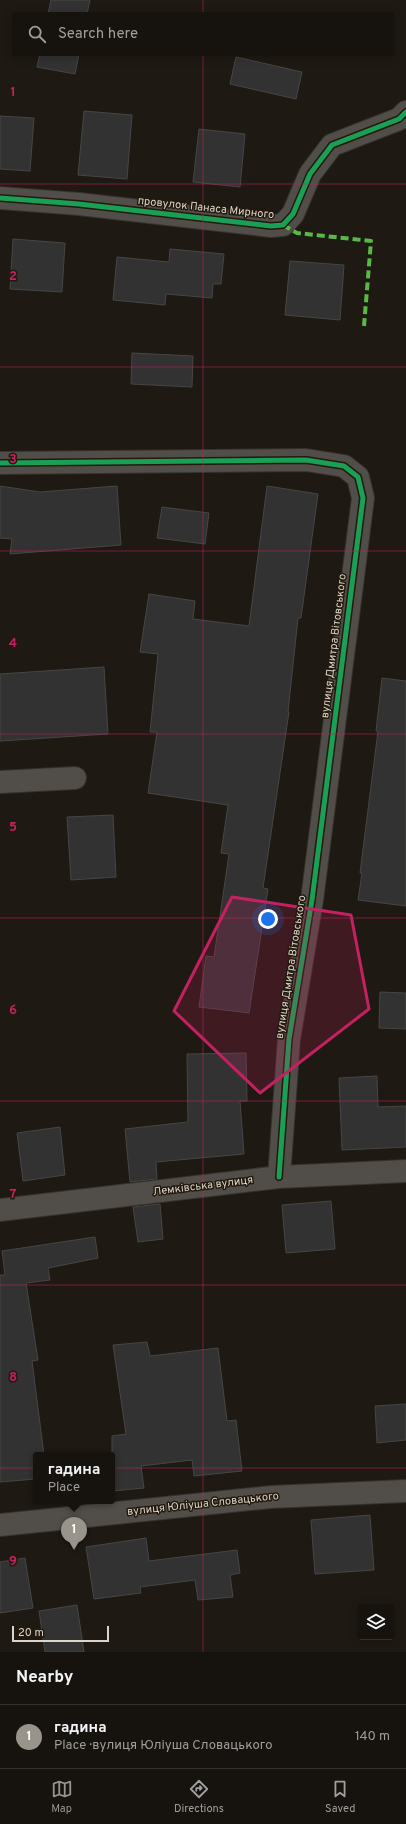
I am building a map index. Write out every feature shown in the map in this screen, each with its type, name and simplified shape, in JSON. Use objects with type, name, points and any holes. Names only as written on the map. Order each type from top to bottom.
[{"type":"street","name":"провулок Панаса Мирного","points":[[0,198],[79,204],[271,226],[282,224],[293,214],[310,174],[332,145],[399,119],[406,112]]},
{"type":"street","name":"вулиця Дмитра Вітовського","points":[[0,463],[306,460],[344,466],[358,477],[363,498],[312,900],[289,1039],[279,1177]]},
{"type":"street","points":[[0,782],[75,778]]},
{"type":"street","name":"Лемківська вулиця","points":[[0,1210],[279,1177],[406,1171]]},
{"type":"street","name":"вулиця Юліуша Словацького","points":[[0,1525],[271,1497],[406,1491]]},
{"type":"highlighted area","points":[[232,897],[351,915],[369,1009],[260,1093],[174,1011]]},
{"type":"building","points":[[51,0],[90,0],[87,12],[48,12]]},
{"type":"building","points":[[40,56],[79,56],[75,74],[37,67]]},
{"type":"building","points":[[236,57],[302,72],[296,99],[230,84]]},
{"type":"building","points":[[84,111],[132,115],[127,179],[78,175]]},
{"type":"building","points":[[0,116],[34,118],[30,171],[0,169]]},
{"type":"building","points":[[199,129],[245,134],[240,187],[193,182]]},
{"type":"building","points":[[13,239],[65,243],[62,292],[10,289]]},
{"type":"building","points":[[170,249],[224,254],[221,284],[213,284],[212,298],[166,294],[165,305],[113,300],[117,257],[169,262]]},
{"type":"building","points":[[290,261],[344,265],[340,320],[285,315]]},
{"type":"building","points":[[132,353],[193,356],[192,387],[131,384]]},
{"type":"building","points":[[0,486],[40,492],[117,486],[121,545],[10,554],[12,539],[0,538]]},
{"type":"building","points":[[267,486],[318,494],[301,618],[298,618],[289,712],[263,888],[268,889],[249,1013],[199,1007],[206,956],[214,957],[229,854],[221,853],[228,805],[148,793],[157,732],[150,732],[158,654],[140,652],[149,594],[195,601],[193,619],[249,626]]},
{"type":"building","points":[[162,507],[209,513],[205,544],[157,538]]},
{"type":"building","points":[[104,667],[108,734],[0,741],[0,674]]},
{"type":"building","points":[[382,678],[406,681],[406,906],[358,900],[378,731],[376,731]]},
{"type":"building","points":[[113,815],[116,877],[71,880],[67,817]]},
{"type":"building","points":[[380,992],[406,993],[406,1029],[379,1028]]},
{"type":"building","points":[[246,1053],[247,1101],[240,1101],[244,1154],[156,1162],[157,1179],[130,1182],[125,1129],[188,1122],[187,1054]]},
{"type":"building","points":[[377,1076],[378,1107],[406,1106],[406,1147],[342,1150],[339,1078]]},
{"type":"building","points":[[60,1127],[65,1175],[23,1181],[17,1133]]},
{"type":"building","points":[[331,1201],[335,1249],[286,1253],[282,1205]]},
{"type":"building","points":[[160,1204],[163,1239],[138,1242],[133,1207]]},
{"type":"building","points":[[95,1237],[98,1258],[48,1268],[50,1280],[26,1283],[38,1360],[32,1361],[44,1452],[33,1452],[33,1479],[0,1482],[0,1275],[5,1275],[2,1251]]},
{"type":"building","points":[[147,1342],[150,1356],[218,1348],[227,1421],[236,1420],[242,1471],[194,1476],[192,1460],[141,1466],[144,1488],[115,1491],[115,1452],[112,1452],[112,1436],[126,1434],[113,1345]]},
{"type":"building","points":[[406,1404],[406,1440],[377,1443],[375,1406]]},
{"type":"building","points":[[370,1515],[374,1570],[315,1574],[311,1520]]},
{"type":"building","points":[[146,1538],[149,1561],[237,1550],[240,1573],[230,1575],[233,1597],[198,1600],[195,1580],[140,1587],[141,1593],[94,1599],[86,1547]]},
{"type":"building","points":[[25,1558],[33,1608],[0,1613],[0,1562]]},
{"type":"building","points":[[77,1605],[84,1652],[45,1652],[39,1611]]},
{"type":"marked path","points":[[283,225],[297,233],[371,241],[364,326]]},
{"type":"cycle path","points":[[0,198],[79,204],[271,226],[283,225],[293,214],[310,174],[332,145],[399,119],[406,112]]},
{"type":"cycle path","points":[[0,463],[306,460],[344,466],[358,477],[363,498],[312,900],[289,1039],[279,1177]]},
{"type":"place","name":"гадина","points":[[74,1550]]}]
